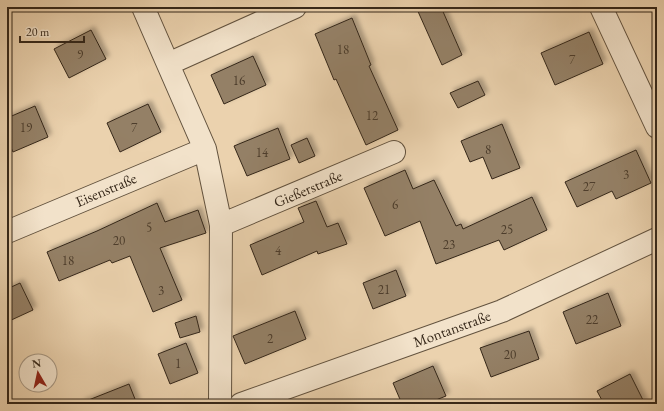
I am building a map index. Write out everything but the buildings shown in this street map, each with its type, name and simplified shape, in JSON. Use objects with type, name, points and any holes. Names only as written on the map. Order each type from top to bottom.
[{"type":"street","points":[[143,7],[205,149],[221,225],[220,404]]},
{"type":"street","points":[[168,64],[294,7]]},
{"type":"street","points":[[601,7],[657,127]]},
{"type":"street","name":"Eisenstraße","points":[[7,232],[205,149]]},
{"type":"street","name":"Gießerstraße","points":[[221,225],[394,152]]},
{"type":"street","name":"Montanstraße","points":[[241,404],[502,311],[657,238]]}]
